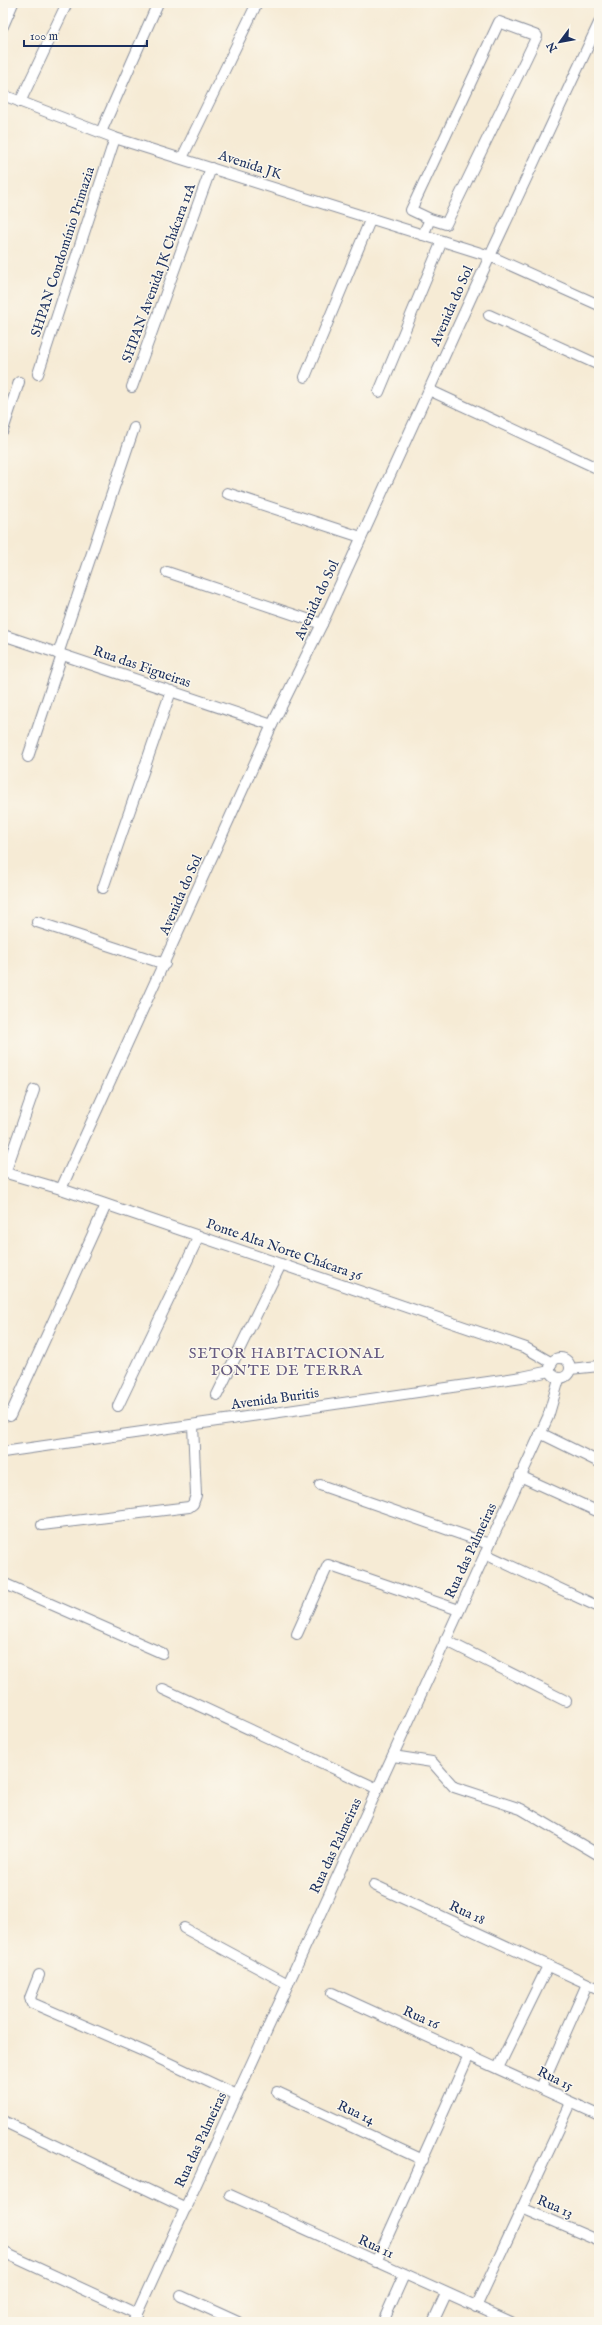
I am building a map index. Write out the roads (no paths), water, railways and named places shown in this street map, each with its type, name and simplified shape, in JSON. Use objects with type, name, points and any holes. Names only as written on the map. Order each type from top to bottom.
[{"type":"street","points":[[3,26],[5,16],[13,3]]},
{"type":"street","points":[[20,102],[67,3]]},
{"type":"street","points":[[100,132],[158,3]]},
{"type":"street","points":[[182,158],[257,3]]},
{"type":"street","points":[[499,22],[537,36],[446,224],[430,219],[411,210],[499,22]]},
{"type":"street","name":"Avenida do Sol","points":[[61,1189],[166,964],[272,725],[322,624],[490,256],[599,24]]},
{"type":"street","name":"Avenida JK","points":[[3,95],[115,138],[490,256],[599,305]]},
{"type":"street","name":"SHPAN Condomínio Primazia","points":[[38,374],[115,138]]},
{"type":"street","name":"SHPAN Avenida JK Chácara 11A","points":[[132,387],[211,168]]},
{"type":"street","points":[[305,377],[371,218]]},
{"type":"street","points":[[423,234],[430,219]]},
{"type":"street","points":[[379,392],[442,240]]},
{"type":"street","points":[[489,315],[599,365]]},
{"type":"street","points":[[3,430],[19,382]]},
{"type":"street","points":[[429,390],[599,468]]},
{"type":"street","points":[[28,757],[134,428]]},
{"type":"street","points":[[227,493],[361,537]]},
{"type":"street","points":[[167,572],[322,624]]},
{"type":"street","name":"Rua das Figueiras","points":[[3,635],[272,725]]},
{"type":"street","points":[[103,888],[171,691]]},
{"type":"street","points":[[37,922],[166,964]]},
{"type":"street","points":[[4,1172],[34,1090]]},
{"type":"street","name":"Ponte Alta Norte Chácara 36","points":[[4,1172],[106,1204],[526,1348],[551,1367]]},
{"type":"street","points":[[10,1416],[106,1204]]},
{"type":"street","points":[[118,1406],[199,1236]]},
{"type":"street","points":[[217,1395],[281,1264]]},
{"type":"street","points":[[570,1369],[570,1363],[564,1358],[558,1359],[551,1367],[552,1376],[559,1379],[570,1369],[599,1366]]},
{"type":"street","name":"Avenida Buritis","points":[[3,1452],[514,1378],[551,1367]]},
{"type":"street","name":"Rua das Palmeiras","points":[[135,2318],[548,1417],[559,1379]]},
{"type":"street","points":[[42,1525],[189,1506],[193,1504],[196,1495],[193,1425]]},
{"type":"street","points":[[540,1433],[599,1462]]},
{"type":"street","points":[[520,1476],[599,1512]]},
{"type":"street","points":[[320,1486],[489,1544]]},
{"type":"street","points":[[485,1554],[599,1607]]},
{"type":"street","points":[[297,1634],[328,1565],[459,1610]]},
{"type":"street","points":[[3,1583],[162,1653]]},
{"type":"street","points":[[446,1640],[566,1701]]},
{"type":"street","points":[[163,1689],[378,1789]]},
{"type":"street","points":[[392,1756],[432,1762],[454,1787],[521,1809],[599,1855]]},
{"type":"street","name":"Rua 18","points":[[374,1885],[599,1989]]},
{"type":"street","points":[[184,1928],[288,1984]]},
{"type":"street","points":[[498,2068],[548,1966]]},
{"type":"street","points":[[40,1975],[30,1998],[32,2003],[143,2051],[237,2095]]},
{"type":"street","points":[[541,2088],[588,1984]]},
{"type":"street","name":"Rua 16","points":[[332,1993],[498,2068]]},
{"type":"street","points":[[376,2262],[469,2055]]},
{"type":"street","name":"Rua 15","points":[[498,2068],[599,2115]]},
{"type":"street","name":"Rua 14","points":[[277,2092],[423,2160]]},
{"type":"street","points":[[476,2307],[572,2103]]},
{"type":"street","points":[[3,2121],[186,2208]]},
{"type":"street","name":"Rua 11","points":[[230,2195],[404,2276],[511,2322]]},
{"type":"street","name":"Rua 13","points":[[522,2208],[599,2241]]},
{"type":"street","points":[[3,2252],[135,2318]]},
{"type":"street","points":[[383,2322],[404,2276]]},
{"type":"street","points":[[433,2322],[446,2294]]},
{"type":"street","points":[[181,2296],[238,2322]]},
{"type":"district","name":"SETOR HABITACIONAL PONTE DE TERRA","points":[[287,1362]]}]
